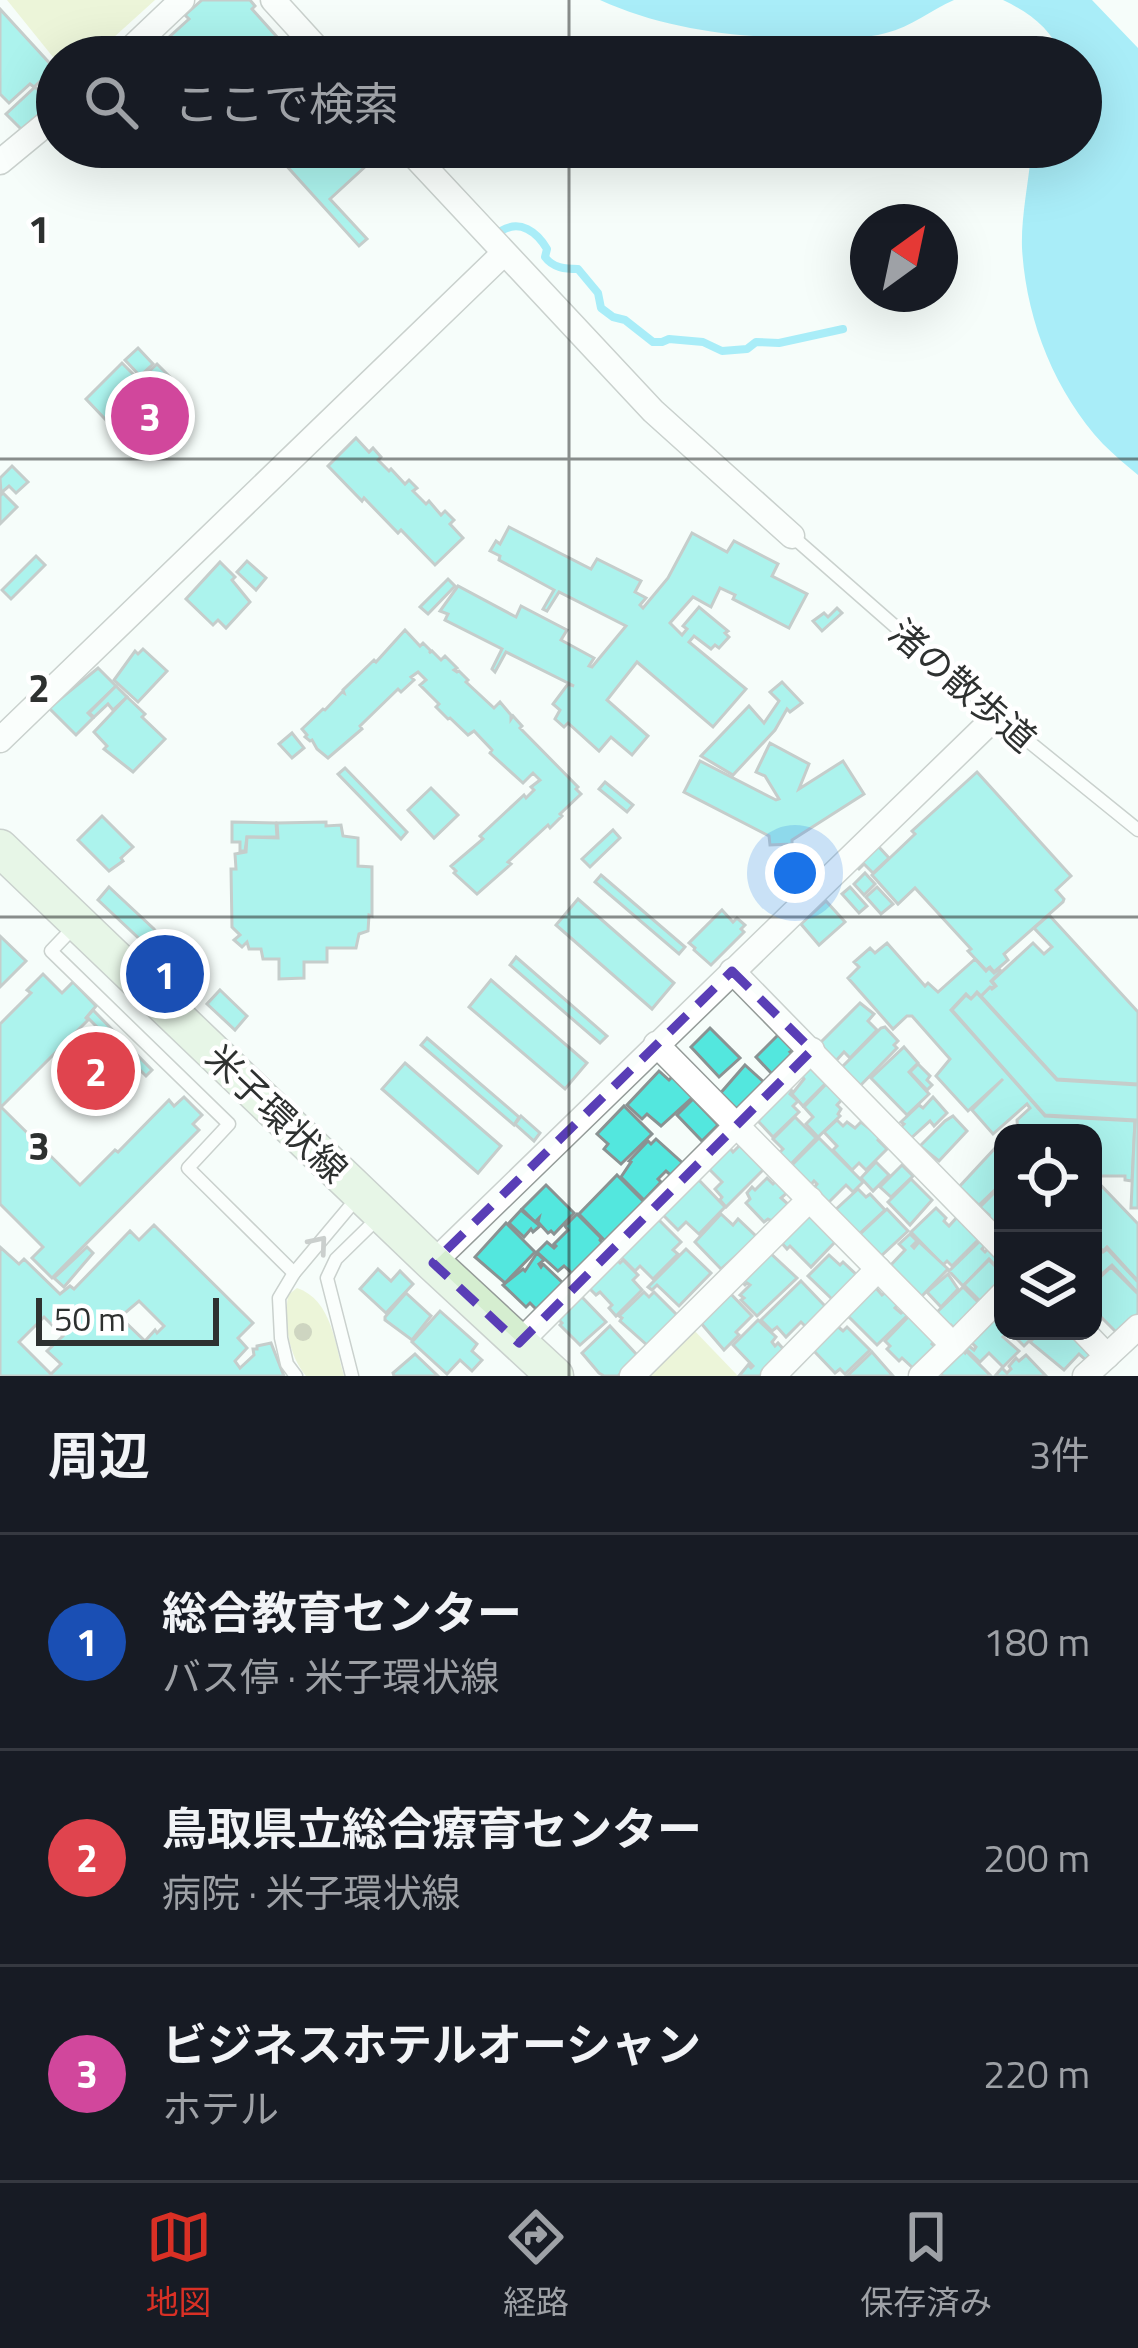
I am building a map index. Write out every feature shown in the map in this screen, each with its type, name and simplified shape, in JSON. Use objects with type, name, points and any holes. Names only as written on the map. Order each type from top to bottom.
[{"type":"main road","name":"米子環状線","points":[[0,848],[531,1362]]},
{"type":"street","points":[[144,36],[182,0]]},
{"type":"street","points":[[273,0],[306,36]]},
{"type":"street","points":[[0,162],[36,132]]},
{"type":"street","points":[[425,168],[653,411],[792,536]]},
{"type":"street","points":[[0,740],[503,254]]},
{"type":"street","points":[[433,1263],[991,721]]},
{"type":"street","points":[[733,971],[994,1239]]},
{"type":"street","points":[[656,1044],[952,1345]]},
{"type":"street","points":[[531,1362],[738,1125],[812,1050]]},
{"type":"street","points":[[632,1376],[810,1199]]},
{"type":"street","points":[[773,1376],[878,1269]]},
{"type":"street","points":[[921,1376],[994,1303]]},
{"type":"street","points":[[1085,1376],[1138,1327]]},
{"type":"street","points":[[1092,1340],[1107,1355]]},
{"type":"lane","name":"渚の散歩道","points":[[792,536],[991,721],[1138,830]]},
{"type":"lane","points":[[79,922],[51,951],[229,1124],[188,1168],[294,1273]]},
{"type":"lane","points":[[296,1376],[286,1364],[279,1298],[294,1273],[372,1204]]},
{"type":"lane","points":[[352,1376],[327,1278],[372,1204]]},
{"type":"highlighted area","points":[[732,971],[812,1050],[519,1343],[433,1263]]},
{"type":"green space","points":[[7,0],[155,0],[115,36],[36,36]]},
{"type":"green space","points":[[297,1288],[325,1313],[344,1376],[306,1376],[300,1367],[291,1348],[287,1316],[288,1295]]},
{"type":"green space","points":[[690,1326],[738,1376],[642,1376]]},
{"type":"water","points":[[600,0],[954,0],[904,27],[868,36],[755,36],[708,31]]},
{"type":"water","points":[[1003,0],[1092,0],[1138,48],[1138,475],[1103,444],[1057,377],[1036,327],[1022,248],[1030,168],[1102,168],[1102,36],[1050,36]]},
{"type":"building","points":[[202,0],[250,0],[252,9],[276,36],[170,36],[189,19],[185,15]]},
{"type":"building","points":[[0,9],[36,48],[36,85],[30,84],[9,103],[0,94]]},
{"type":"building","points":[[36,88],[36,121],[24,132],[6,114]]},
{"type":"building","points":[[289,168],[364,168],[330,199],[367,239],[359,246]]},
{"type":"building","points":[[138,348],[153,364],[140,376],[125,360]]},
{"type":"building","points":[[122,363],[179,421],[141,457],[86,399]]},
{"type":"building","points":[[157,364],[173,380],[159,394],[143,377]]},
{"type":"building","points":[[356,438],[369,452],[373,448],[381,457],[378,460],[405,484],[409,480],[426,504],[429,501],[441,515],[445,511],[454,520],[450,524],[463,538],[435,565],[328,466]]},
{"type":"building","points":[[12,466],[28,482],[16,493],[9,486],[1,493],[0,478]]},
{"type":"building","points":[[3,493],[17,507],[0,524],[0,496]]},
{"type":"building","points":[[509,527],[591,569],[597,559],[641,581],[635,592],[646,598],[640,605],[643,608],[668,578],[692,533],[727,552],[734,541],[778,564],[772,576],[807,594],[789,628],[720,588],[711,607],[693,597],[670,623],[682,635],[687,629],[683,626],[699,607],[728,631],[729,637],[719,648],[711,649],[694,636],[689,642],[746,689],[713,727],[637,662],[607,700],[648,736],[632,755],[611,737],[599,751],[568,723],[564,727],[555,719],[560,710],[553,704],[568,684],[574,686],[506,652],[495,672],[492,669],[502,649],[445,620],[448,614],[440,611],[458,586],[516,617],[521,606],[567,630],[561,640],[594,658],[592,667],[626,626],[559,592],[547,611],[543,609],[554,590],[490,551]]},
{"type":"building","points":[[36,556],[45,565],[11,599],[2,590]]},
{"type":"building","points":[[247,561],[266,578],[256,590],[237,572]]},
{"type":"building","points":[[220,562],[250,602],[226,628],[218,620],[213,625],[186,599]]},
{"type":"building","points":[[448,579],[455,586],[428,614],[420,607]]},
{"type":"building","points":[[837,608],[842,613],[822,631],[813,621],[824,613],[828,617]]},
{"type":"building","points":[[405,630],[429,653],[441,660],[445,656],[494,708],[500,702],[581,794],[477,894],[451,866],[534,790],[531,787],[540,780],[533,773],[523,783],[474,731],[468,735],[448,719],[420,685],[426,680],[418,672],[328,758],[302,729]]},
{"type":"building","points":[[143,649],[167,671],[138,702],[114,680],[135,651],[138,654]]},
{"type":"building","points":[[98,668],[116,686],[88,713],[93,718],[76,735],[49,708]]},
{"type":"building","points":[[782,682],[802,703],[790,712],[787,709],[775,730],[733,775],[701,756],[749,706],[764,723],[779,701],[770,692]]},
{"type":"building","points":[[116,686],[127,697],[113,710],[108,704],[94,717],[89,713]]},
{"type":"building","points":[[127,697],[165,739],[133,772],[104,749],[107,746],[94,732]]},
{"type":"building","points":[[292,733],[304,748],[292,758],[279,744]]},
{"type":"building","points":[[770,743],[809,764],[799,789],[843,761],[864,794],[792,844],[770,845],[769,836],[684,792],[700,761],[779,799],[765,776],[756,772]]},
{"type":"building","points":[[345,768],[407,832],[401,839],[338,774]]},
{"type":"building","points":[[977,772],[1071,876],[1056,890],[1063,902],[1004,954],[1008,960],[994,972],[968,951],[971,949],[915,888],[898,904],[872,875]]},
{"type":"building","points":[[605,782],[633,805],[627,812],[599,789]]},
{"type":"building","points":[[431,788],[458,815],[434,838],[408,810]]},
{"type":"building","points":[[102,816],[133,847],[109,871],[78,840]]},
{"type":"building","points":[[232,822],[276,823],[277,837],[247,837],[245,851],[240,851],[240,842],[232,842]]},
{"type":"building","points":[[326,822],[326,826],[341,825],[343,836],[358,838],[358,866],[372,867],[368,931],[359,934],[356,948],[327,948],[327,962],[304,962],[304,978],[279,979],[279,959],[263,959],[261,949],[249,949],[247,942],[242,947],[234,940],[240,935],[232,927],[235,854],[246,852],[247,837],[278,838],[277,823]]},
{"type":"building","points":[[613,830],[620,838],[590,867],[582,859]]},
{"type":"building","points":[[878,846],[889,858],[873,873],[864,864],[859,869],[856,866]]},
{"type":"building","points":[[865,873],[875,884],[864,895],[854,884]]},
{"type":"building","points":[[601,875],[685,947],[679,954],[595,882]]},
{"type":"building","points":[[109,887],[157,933],[146,945],[98,900]]},
{"type":"building","points":[[850,887],[867,906],[859,913],[842,894]]},
{"type":"building","points":[[877,887],[893,904],[881,914],[866,897]]},
{"type":"building","points":[[578,899],[674,983],[652,1009],[556,925]]},
{"type":"building","points":[[826,901],[845,922],[819,945],[801,924]]},
{"type":"building","points":[[722,910],[733,922],[737,918],[745,925],[744,932],[711,965],[689,943]]},
{"type":"building","points":[[1049,915],[1138,1012],[1138,1084],[1057,1079],[981,996],[996,986],[992,981],[1033,943],[1044,954],[1052,947],[1034,928]]},
{"type":"building","points":[[0,936],[26,961],[0,987]]},
{"type":"building","points":[[887,943],[925,986],[928,983],[938,992],[975,959],[986,971],[999,969],[991,981],[995,986],[971,999],[966,994],[951,1010],[1045,1116],[1135,1121],[1132,1181],[1125,1176],[1102,1176],[1102,1124],[1017,1124],[1030,1108],[1027,1104],[1004,1124],[994,1124],[993,1134],[972,1110],[1003,1079],[968,1111],[936,1076],[950,1059],[912,1016],[893,1029],[848,978],[859,967],[854,962],[870,948],[875,953]]},
{"type":"building","points":[[516,957],[607,1036],[600,1043],[510,965]]},
{"type":"building","points":[[43,974],[62,993],[73,982],[96,1006],[88,1020],[1,1107],[80,1185],[169,1100],[174,1106],[184,1097],[202,1115],[193,1124],[199,1130],[52,1278],[32,1258],[43,1247],[0,1204],[0,1024]]},
{"type":"building","points":[[491,980],[587,1063],[565,1089],[469,1007]]},
{"type":"building","points":[[220,990],[247,1016],[235,1030],[207,1004]]},
{"type":"building","points":[[977,993],[1057,1080],[1138,1085],[1138,1208],[1131,1208],[1135,1120],[1045,1115],[952,1010],[966,995],[971,999]]},
{"type":"building","points":[[860,1003],[874,1014],[868,1021],[877,1030],[850,1058],[844,1052],[834,1063],[818,1045]]},
{"type":"building","points":[[93,1010],[152,1070],[146,1076],[87,1017]]},
{"type":"building","points":[[885,1027],[898,1041],[897,1048],[859,1087],[840,1069]]},
{"type":"building","points":[[710,1028],[740,1058],[719,1077],[691,1047]]},
{"type":"building","points":[[781,1032],[794,1056],[774,1076],[756,1057]]},
{"type":"building","points":[[427,1038],[519,1117],[514,1125],[421,1045]]},
{"type":"building","points":[[904,1047],[918,1063],[909,1072],[929,1094],[907,1115],[871,1078]]},
{"type":"building","points":[[405,1063],[501,1146],[478,1173],[382,1089]]},
{"type":"building","points":[[918,1064],[930,1076],[927,1080],[932,1085],[927,1090],[910,1072]]},
{"type":"building","points":[[745,1065],[767,1085],[738,1115],[718,1096]]},
{"type":"building","points":[[815,1067],[828,1081],[803,1106],[792,1094],[804,1079],[801,1075]]},
{"type":"building","points":[[659,1071],[669,1080],[673,1076],[694,1096],[661,1126],[647,1114],[642,1119],[627,1105]]},
{"type":"building","points":[[830,1080],[845,1096],[837,1105],[840,1116],[818,1137],[806,1124],[813,1117],[804,1107]]},
{"type":"building","points":[[788,1087],[799,1112],[773,1137],[758,1121]]},
{"type":"building","points":[[933,1097],[947,1113],[909,1140],[899,1129],[901,1122]]},
{"type":"building","points":[[693,1099],[718,1125],[702,1141],[677,1115]]},
{"type":"building","points":[[624,1106],[652,1134],[621,1164],[604,1149],[608,1144],[597,1134]]},
{"type":"building","points":[[521,1116],[540,1133],[534,1141],[515,1124]]},
{"type":"building","points":[[953,1116],[967,1131],[939,1161],[920,1146]]},
{"type":"building","points":[[795,1117],[816,1138],[790,1165],[773,1139]]},
{"type":"building","points":[[837,1120],[855,1128],[861,1122],[887,1149],[866,1170],[859,1163],[852,1170],[833,1150],[837,1146],[824,1132]]},
{"type":"building","points":[[819,1138],[863,1182],[853,1192],[846,1185],[827,1204],[812,1190],[817,1184],[814,1181],[809,1187],[791,1166]]},
{"type":"building","points":[[656,1139],[686,1166],[674,1178],[666,1171],[644,1200],[621,1177],[629,1161]]},
{"type":"building","points":[[741,1144],[765,1168],[726,1207],[715,1189],[722,1182],[709,1169],[728,1146],[733,1152]]},
{"type":"building","points":[[994,1149],[994,1191],[979,1205],[959,1187]]},
{"type":"building","points":[[876,1162],[889,1175],[873,1191],[861,1178]]},
{"type":"building","points":[[902,1165],[913,1176],[891,1197],[880,1187]]},
{"type":"building","points":[[617,1175],[647,1205],[608,1244],[579,1214]]},
{"type":"building","points":[[697,1178],[725,1207],[699,1234],[686,1222],[678,1230],[663,1215]]},
{"type":"building","points":[[767,1178],[773,1184],[778,1179],[789,1191],[781,1198],[789,1205],[772,1221],[764,1222],[746,1203],[752,1187],[755,1190]]},
{"type":"building","points":[[911,1179],[932,1200],[910,1225],[888,1202]]},
{"type":"building","points":[[546,1185],[574,1213],[554,1234],[522,1209]]},
{"type":"building","points":[[1102,1186],[1138,1224],[1138,1281],[1107,1247],[1103,1251]]},
{"type":"building","points":[[858,1189],[885,1210],[858,1235],[833,1212]]},
{"type":"building","points":[[994,1193],[993,1226],[986,1218],[989,1215],[980,1207]]},
{"type":"building","points":[[936,1208],[949,1226],[959,1215],[981,1237],[952,1266],[947,1261],[943,1265],[911,1232]]},
{"type":"building","points":[[887,1209],[908,1231],[881,1256],[858,1236]]},
{"type":"building","points":[[521,1210],[540,1226],[524,1237],[509,1223]]},
{"type":"building","points":[[807,1213],[835,1242],[811,1267],[780,1241]]},
{"type":"building","points":[[577,1214],[604,1245],[575,1276],[564,1266],[558,1271],[537,1252],[547,1242],[554,1248]]},
{"type":"building","points":[[721,1214],[733,1225],[738,1219],[757,1237],[721,1269],[695,1242]]},
{"type":"building","points":[[656,1217],[681,1242],[673,1250],[678,1254],[653,1279],[640,1266],[635,1271],[619,1255]]},
{"type":"building","points":[[506,1223],[535,1252],[505,1283],[475,1257]]},
{"type":"building","points":[[154,1225],[253,1323],[238,1338],[247,1348],[235,1361],[240,1368],[254,1355],[253,1349],[271,1343],[284,1376],[0,1376],[0,1247],[19,1264],[24,1259],[60,1294],[70,1286],[74,1289],[130,1231],[139,1240]],"holes":[[[139,1301],[164,1326],[145,1341],[120,1317]],[[44,1317],[63,1336],[47,1351],[61,1364],[51,1374],[19,1342]]]},
{"type":"building","points":[[910,1234],[917,1241],[914,1248],[919,1242],[948,1269],[920,1298],[889,1267],[905,1250],[899,1244]]},
{"type":"building","points":[[982,1239],[987,1243],[982,1249],[994,1254],[994,1264],[989,1259],[963,1286],[949,1271]]},
{"type":"building","points":[[87,1247],[93,1253],[64,1287],[54,1278]]},
{"type":"building","points":[[686,1249],[711,1273],[679,1306],[657,1285],[652,1290],[648,1287]]},
{"type":"building","points":[[1107,1249],[1138,1282],[1138,1293],[1112,1265],[1102,1274],[1102,1251]]},
{"type":"building","points":[[768,1251],[797,1278],[757,1316],[741,1300],[750,1285],[739,1279]]},
{"type":"building","points":[[537,1253],[544,1260],[541,1267],[543,1264],[565,1285],[539,1312],[530,1303],[526,1307],[503,1285],[525,1271]]},
{"type":"building","points":[[829,1255],[859,1277],[834,1301],[808,1276]]},
{"type":"building","points":[[615,1258],[638,1275],[633,1280],[642,1290],[616,1316],[600,1292],[596,1295],[587,1286]]},
{"type":"building","points":[[989,1260],[994,1265],[994,1290],[982,1303],[964,1285]]},
{"type":"building","points":[[1111,1267],[1138,1294],[1138,1314],[1117,1333],[1102,1318],[1102,1276]]},
{"type":"building","points":[[378,1269],[391,1281],[400,1271],[413,1284],[386,1313],[360,1289]]},
{"type":"building","points":[[948,1274],[958,1289],[941,1307],[927,1292]]},
{"type":"building","points":[[801,1281],[826,1307],[808,1329],[801,1322],[786,1337],[761,1320]]},
{"type":"building","points":[[963,1287],[980,1304],[955,1329],[949,1328],[935,1314]]},
{"type":"building","points":[[876,1288],[899,1304],[895,1308],[901,1313],[906,1309],[910,1313],[877,1345],[847,1315]]},
{"type":"building","points":[[728,1291],[752,1316],[724,1350],[700,1322]]},
{"type":"building","points":[[644,1292],[649,1297],[654,1292],[678,1316],[647,1345],[619,1316]]},
{"type":"building","points":[[406,1293],[431,1316],[412,1340],[385,1320]]},
{"type":"building","points":[[580,1295],[606,1322],[580,1345],[557,1318]]},
{"type":"building","points":[[440,1311],[477,1344],[472,1351],[482,1360],[472,1371],[460,1360],[447,1374],[412,1342]]},
{"type":"building","points":[[910,1315],[937,1339],[932,1344],[936,1348],[913,1368],[902,1358],[899,1361],[885,1341]]},
{"type":"building","points":[[990,1316],[994,1340],[1006,1340],[1019,1351],[1003,1367],[989,1353],[980,1362],[966,1349],[976,1347],[968,1339]]},
{"type":"building","points":[[758,1320],[776,1337],[775,1346],[778,1343],[786,1352],[762,1376],[739,1376],[748,1365],[753,1366],[733,1345]]},
{"type":"building","points":[[836,1325],[843,1331],[847,1327],[870,1350],[845,1374],[840,1369],[835,1373],[813,1350]]},
{"type":"building","points":[[610,1326],[638,1356],[618,1376],[599,1373],[582,1353]]},
{"type":"building","points":[[1082,1340],[1096,1353],[1088,1362],[1079,1354],[1064,1370],[1030,1342]]},
{"type":"building","points":[[962,1350],[991,1376],[943,1376],[937,1371]]},
{"type":"building","points":[[872,1352],[893,1376],[847,1376]]},
{"type":"building","points":[[415,1354],[438,1376],[394,1376]]},
{"type":"building","points":[[1026,1355],[1046,1376],[995,1376],[1002,1368],[1007,1373],[1016,1358],[1019,1361]]},
{"type":"waterway","points":[[501,231],[515,226],[533,233],[547,249],[548,261],[578,269],[598,293],[601,308],[653,342],[703,342],[722,351],[843,329]]},
{"type":"place","name":"ビジネスホテルオーシャン","points":[[150,416]]},
{"type":"place","name":"総合教育センター","points":[[165,974]]},
{"type":"place","name":"鳥取県立総合療育センター","points":[[96,1071]]}]
